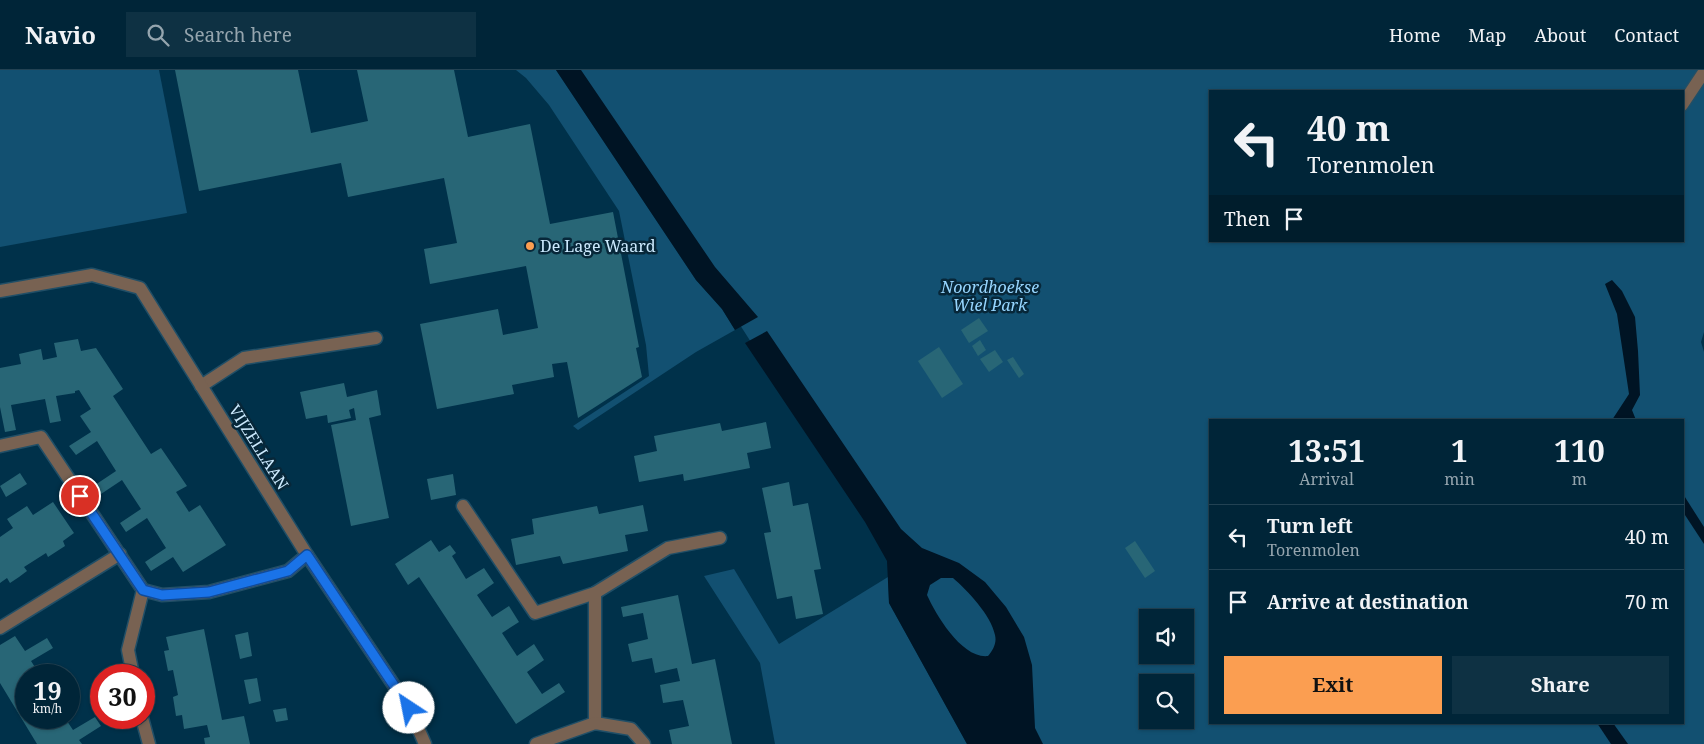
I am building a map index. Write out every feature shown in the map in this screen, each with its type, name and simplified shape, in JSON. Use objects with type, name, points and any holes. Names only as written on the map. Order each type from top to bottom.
[{"type":"street","points":[[1684,102],[1704,72]]},
{"type":"street","name":"VIJZELLAAN","points":[[0,292],[92,275],[140,288],[307,555],[409,708],[425,744]]},
{"type":"street","points":[[201,386],[244,358],[376,338]]},
{"type":"street","points":[[0,446],[41,437],[143,590],[162,595],[209,592],[288,571],[307,555]]},
{"type":"street","points":[[463,506],[536,613],[594,593],[668,548],[720,538]]},
{"type":"street","points":[[0,628],[120,554]]},
{"type":"street","points":[[131,664],[128,650],[143,590]]},
{"type":"street","points":[[594,593],[595,723]]},
{"type":"street","points":[[536,744],[595,723],[631,729],[644,744]]},
{"type":"street","points":[[145,729],[149,744]]},
{"type":"green space","points":[[0,70],[159,70],[187,213],[0,247]]},
{"type":"green space","points":[[516,70],[556,70],[696,280],[722,309],[735,330],[696,352],[578,430],[573,426],[649,376],[646,345],[619,211],[549,105],[526,78]]},
{"type":"green space","name":"Noordhoekse Wiel Park","points":[[577,70],[1704,70],[1704,332],[1701,342],[1704,352],[1704,744],[1011,744],[962,672]]},
{"type":"green space","points":[[734,569],[779,644],[888,577],[889,603],[967,744],[775,744],[760,663],[704,576]]},
{"type":"shaded area","points":[[556,70],[581,70],[715,267],[758,317],[735,330],[722,309],[696,280]]},
{"type":"shaded area","points":[[1612,280],[1622,291],[1635,317],[1640,395],[1632,410],[1636,419],[1613,419],[1629,394],[1617,314],[1605,284]]},
{"type":"shaded area","points":[[767,331],[901,529],[922,548],[959,563],[985,582],[1006,607],[1024,637],[1032,665],[1035,728],[1043,744],[967,744],[889,603],[887,561],[865,522],[745,343]],"holes":[[[941,578],[953,578],[984,611],[993,627],[995,644],[988,656],[978,655],[969,651],[960,643],[943,624],[927,595],[930,585]]]},
{"type":"shaded area","points":[[1684,496],[1704,527],[1704,544],[1684,514]]},
{"type":"shaded area","points":[[1598,724],[1614,724],[1628,744],[1611,744]]},
{"type":"building","name":"De Lage Waard","points":[[175,70],[298,70],[311,133],[368,121],[357,70],[454,70],[468,137],[530,124],[550,224],[613,212],[639,347],[636,348],[642,377],[578,418],[567,362],[552,364],[554,377],[512,385],[514,394],[437,409],[420,324],[498,309],[503,335],[538,328],[526,266],[430,284],[424,249],[457,243],[444,178],[348,197],[341,163],[199,191]]},
{"type":"building","points":[[979,318],[988,331],[969,343],[961,330]]},
{"type":"building","points":[[78,339],[81,351],[96,348],[123,389],[113,396],[151,454],[161,448],[187,486],[176,492],[189,512],[200,505],[226,545],[183,572],[173,557],[151,571],[145,562],[166,548],[147,518],[126,532],[120,523],[141,509],[122,480],[101,494],[95,485],[116,471],[97,441],[76,455],[69,446],[91,432],[80,416],[91,409],[79,390],[75,391],[75,393],[56,396],[61,421],[50,423],[45,399],[11,405],[16,430],[5,432],[0,407],[0,368],[21,364],[19,354],[41,349],[43,360],[57,357],[54,343]]},
{"type":"building","points":[[980,340],[986,350],[978,356],[972,346]]},
{"type":"building","points":[[939,347],[963,384],[942,398],[918,361]]},
{"type":"building","points":[[995,350],[1003,362],[989,372],[980,359]]},
{"type":"building","points":[[1013,357],[1024,374],[1019,378],[1007,360]]},
{"type":"building","points":[[344,383],[347,397],[377,390],[381,415],[369,418],[389,518],[351,526],[331,425],[356,420],[354,408],[349,410],[351,418],[328,423],[327,415],[306,419],[300,392]]},
{"type":"building","points":[[766,422],[771,448],[747,453],[750,468],[684,481],[683,474],[639,482],[634,456],[657,451],[654,436],[720,423],[722,431]]},
{"type":"building","points":[[20,473],[27,484],[6,497],[0,486]]},
{"type":"building","points":[[453,474],[456,495],[431,500],[427,479]]},
{"type":"building","points":[[789,482],[793,506],[808,503],[821,569],[814,570],[823,614],[796,619],[792,596],[777,599],[764,533],[771,532],[762,488]]},
{"type":"building","points":[[53,502],[74,533],[63,541],[65,546],[48,557],[46,553],[24,567],[27,571],[10,583],[7,578],[0,583],[0,537],[13,528],[7,519],[27,506],[33,515]]},
{"type":"building","points":[[643,505],[648,531],[625,535],[628,551],[563,564],[560,556],[516,565],[511,539],[534,534],[532,519],[597,506],[599,514]]},
{"type":"building","points":[[431,540],[439,552],[450,545],[456,553],[452,556],[466,579],[484,568],[494,583],[477,595],[492,617],[509,606],[519,622],[502,633],[517,656],[534,644],[544,660],[527,672],[542,694],[559,683],[565,692],[516,724],[419,577],[408,585],[395,564]]},
{"type":"building","points":[[1135,541],[1155,571],[1145,578],[1125,548]]},
{"type":"building","points":[[678,595],[692,664],[715,659],[732,744],[672,744],[669,730],[689,726],[683,700],[663,703],[660,685],[680,681],[677,668],[655,673],[652,658],[632,662],[628,644],[648,639],[643,613],[623,617],[621,607]]},
{"type":"building","points":[[204,629],[222,720],[244,716],[250,744],[205,744],[204,738],[210,737],[207,725],[184,729],[182,715],[176,716],[173,697],[178,695],[173,670],[168,671],[164,651],[169,650],[166,637]]},
{"type":"building","points":[[248,632],[252,656],[240,659],[235,635]]},
{"type":"building","points":[[15,636],[25,651],[47,638],[53,648],[31,661],[33,664],[15,664],[15,708],[0,683],[0,645]]},
{"type":"building","points":[[257,678],[261,701],[249,704],[244,680]]},
{"type":"building","points":[[286,708],[288,720],[276,722],[273,710]]},
{"type":"building","points":[[90,720],[90,729],[96,729],[79,740],[82,744],[37,744],[28,729],[80,729],[80,726]]},
{"type":"place","name":"De Lage Waard","points":[[530,246]]},
{"type":"route","points":[[80,496],[143,590],[162,595],[209,592],[288,571],[307,555],[409,708]]}]
